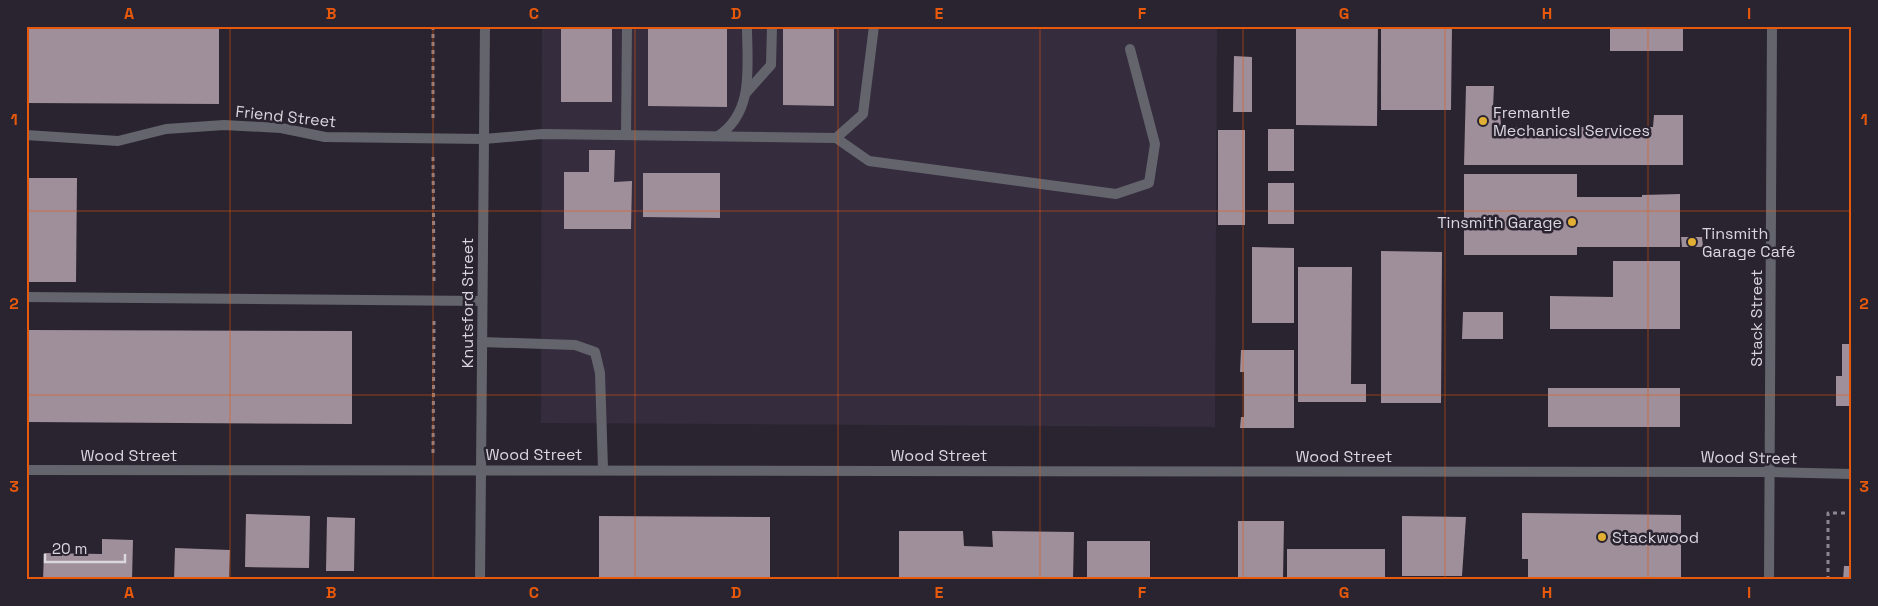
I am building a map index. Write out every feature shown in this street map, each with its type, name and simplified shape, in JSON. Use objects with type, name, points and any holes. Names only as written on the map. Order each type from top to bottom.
[{"type":"street","name":"Knutsford Street","points":[[480,580],[485,26]]},
{"type":"street","points":[[626,135],[627,26]]},
{"type":"street","points":[[718,136],[731,128],[741,110],[746,93],[747,26]]},
{"type":"street","points":[[746,93],[771,65],[772,26]]},
{"type":"street","points":[[874,26],[864,114],[836,138],[869,161],[1116,194],[1149,183],[1155,144],[1130,49]]},
{"type":"street","name":"Stack Street","points":[[1769,580],[1772,26]]},
{"type":"street","name":"Friend Street","points":[[26,135],[118,141],[166,129],[224,125],[281,128],[325,137],[433,140],[484,139],[542,134],[836,138]]},
{"type":"street","points":[[26,297],[482,301]]},
{"type":"street","points":[[482,342],[575,345],[595,352],[600,373],[603,469]]},
{"type":"street","name":"Wood Street","points":[[26,470],[603,469],[1771,472],[1852,474]]},
{"type":"path","points":[[433,26],[433,470]]},
{"type":"path","points":[[1828,580],[1828,513],[1852,513]]},
{"type":"shaded area","points":[[542,26],[1217,26],[1215,427],[541,423]]},
{"type":"building","points":[[26,26],[219,26],[219,104],[26,103]]},
{"type":"building","points":[[561,26],[612,26],[612,102],[561,102]]},
{"type":"building","points":[[648,26],[727,26],[727,107],[648,106]]},
{"type":"building","points":[[783,26],[834,26],[834,106],[783,105]]},
{"type":"building","points":[[1296,26],[1378,26],[1377,126],[1296,125]]},
{"type":"building","points":[[1381,26],[1452,26],[1451,110],[1381,110]]},
{"type":"building","points":[[1610,26],[1683,26],[1683,51],[1610,51]]},
{"type":"building","points":[[1234,56],[1252,57],[1252,112],[1233,112]]},
{"type":"building","name":"Fremantle Mechanicsl Services","points":[[1466,86],[1494,86],[1493,108],[1500,108],[1501,127],[1653,127],[1654,115],[1683,115],[1683,165],[1464,165]]},
{"type":"building","points":[[1268,129],[1294,129],[1294,171],[1268,171]]},
{"type":"building","points":[[1218,130],[1245,130],[1245,225],[1218,225]]},
{"type":"building","points":[[589,150],[615,150],[614,182],[632,181],[631,229],[564,229],[564,172],[589,172]]},
{"type":"building","points":[[643,173],[720,173],[720,218],[643,217]]},
{"type":"building","name":"Tinsmith Garage","points":[[1464,174],[1577,174],[1577,197],[1642,197],[1642,195],[1680,194],[1680,247],[1577,247],[1577,255],[1464,255]]},
{"type":"building","points":[[26,178],[77,178],[76,282],[26,282]]},
{"type":"building","points":[[1268,183],[1294,183],[1294,224],[1268,224]]},
{"type":"building","name":"Tinsmith Garage Café","points":[[1681,237],[1702,237],[1703,247],[1682,247]]},
{"type":"building","points":[[1252,247],[1294,248],[1294,323],[1252,323]]},
{"type":"building","points":[[1381,251],[1442,252],[1441,403],[1381,403]]},
{"type":"building","points":[[1613,261],[1680,261],[1680,329],[1550,329],[1550,296],[1613,297]]},
{"type":"building","points":[[1298,267],[1352,267],[1351,384],[1366,384],[1366,402],[1298,402]]},
{"type":"building","points":[[1463,312],[1503,312],[1503,339],[1462,339]]},
{"type":"building","points":[[28,330],[352,331],[352,424],[28,422]]},
{"type":"building","points":[[1842,344],[1852,344],[1852,406],[1836,406],[1836,376],[1842,376]]},
{"type":"building","points":[[1241,350],[1294,350],[1294,428],[1240,428],[1241,417],[1244,417],[1244,372],[1240,372]]},
{"type":"building","points":[[1548,388],[1680,388],[1680,427],[1548,427]]},
{"type":"building","name":"Stackwood","points":[[1522,513],[1681,515],[1681,580],[1528,580],[1528,559],[1522,559]]},
{"type":"building","points":[[246,514],[310,516],[309,568],[245,567]]},
{"type":"building","points":[[599,516],[770,517],[770,580],[599,580]]},
{"type":"building","points":[[1402,516],[1466,517],[1462,576],[1402,576]]},
{"type":"building","points":[[327,517],[355,518],[354,571],[326,571]]},
{"type":"building","points":[[1238,521],[1284,521],[1283,580],[1238,580]]},
{"type":"building","points":[[899,531],[963,531],[964,546],[993,547],[992,531],[1074,532],[1073,580],[899,580]]},
{"type":"building","points":[[102,539],[133,540],[132,580],[43,580],[44,553],[102,554]]},
{"type":"building","points":[[1087,541],[1150,541],[1150,580],[1087,580]]},
{"type":"building","points":[[175,548],[230,550],[229,580],[174,580]]},
{"type":"building","points":[[1287,549],[1385,549],[1385,580],[1287,580]]},
{"type":"building","points":[[1844,566],[1852,566],[1852,580],[1843,580]]},
{"type":"place","name":"Fremantle Mechanicsl Services","points":[[1483,121]]},
{"type":"place","name":"Tinsmith Garage","points":[[1572,222]]},
{"type":"place","name":"Tinsmith Garage Café","points":[[1692,242]]},
{"type":"place","name":"Stackwood","points":[[1602,537]]}]
